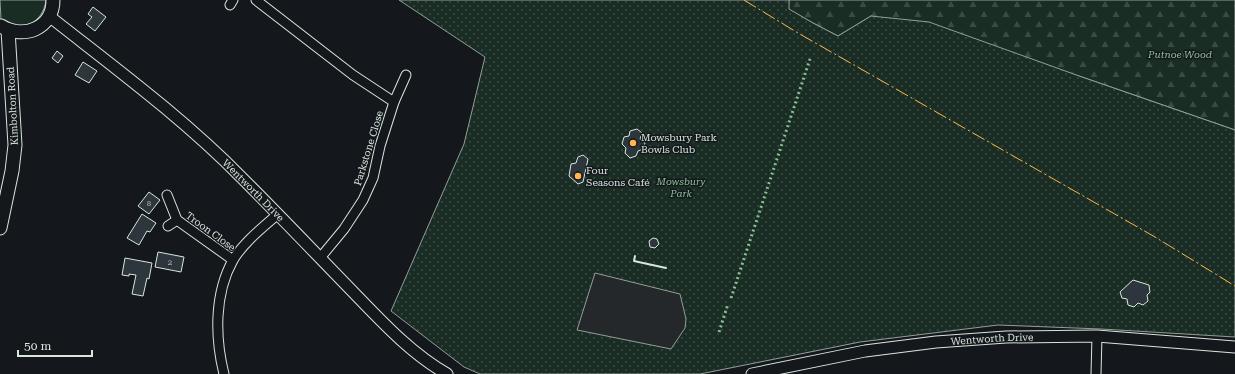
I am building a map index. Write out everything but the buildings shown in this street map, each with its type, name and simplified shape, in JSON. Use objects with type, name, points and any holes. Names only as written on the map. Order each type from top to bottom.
[{"type":"main road","points":[[4,28],[17,33],[31,31],[44,24],[53,6],[53,0]]},
{"type":"main road","name":"Kimbolton Road","points":[[0,228],[12,171],[15,145],[4,28]]},
{"type":"street","name":"Parkstone Close","points":[[256,0],[353,75],[394,102]]},
{"type":"street","name":"Wentworth Drive","points":[[49,16],[161,104],[202,139],[278,214],[387,328],[408,347],[448,374]]},
{"type":"street","name":"Parkstone Close","points":[[320,258],[344,229],[363,200],[373,178],[380,146],[394,102],[406,75]]},
{"type":"street","name":"Troon Close","points":[[167,195],[177,220],[233,260]]},
{"type":"street","points":[[224,374],[219,342],[218,314],[222,287],[233,260],[248,241],[278,214]]},
{"type":"street","name":"Troon Close","points":[[168,226],[177,220]]},
{"type":"street","name":"Wentworth Drive","points":[[752,374],[865,351],[936,342],[1006,338],[1096,336],[1235,347]]},
{"type":"street","points":[[1096,336],[1096,374]]},
{"type":"green space","points":[[0,0],[46,0],[44,8],[35,21],[23,26],[16,26],[1,20]]},
{"type":"green space","name":"Mowsbury Park","points":[[399,0],[789,0],[789,9],[838,36],[871,16],[929,22],[1235,130],[1235,337],[1101,329],[998,325],[860,342],[700,374],[480,374],[464,367],[391,311],[464,144],[485,57]]},
{"type":"green space","name":"Putnoe Wood","points":[[789,0],[1235,0],[1235,130],[1082,77],[871,16],[838,36],[788,9]]},
{"type":"shaded area","points":[[595,273],[680,294],[686,319],[685,328],[671,349],[577,330]]},
{"type":"hedge","points":[[731,298],[810,59]]},
{"type":"hedge","points":[[719,332],[728,304]]},
{"type":"wall","points":[[635,256],[634,261],[666,268]]},
{"type":"power","points":[[744,0],[798,33],[1155,237],[1235,286]]},
{"type":"place","name":"Mowsbury Park Bowls Club","points":[[633,143]]},
{"type":"place","name":"Four Seasons Café","points":[[578,176]]}]
